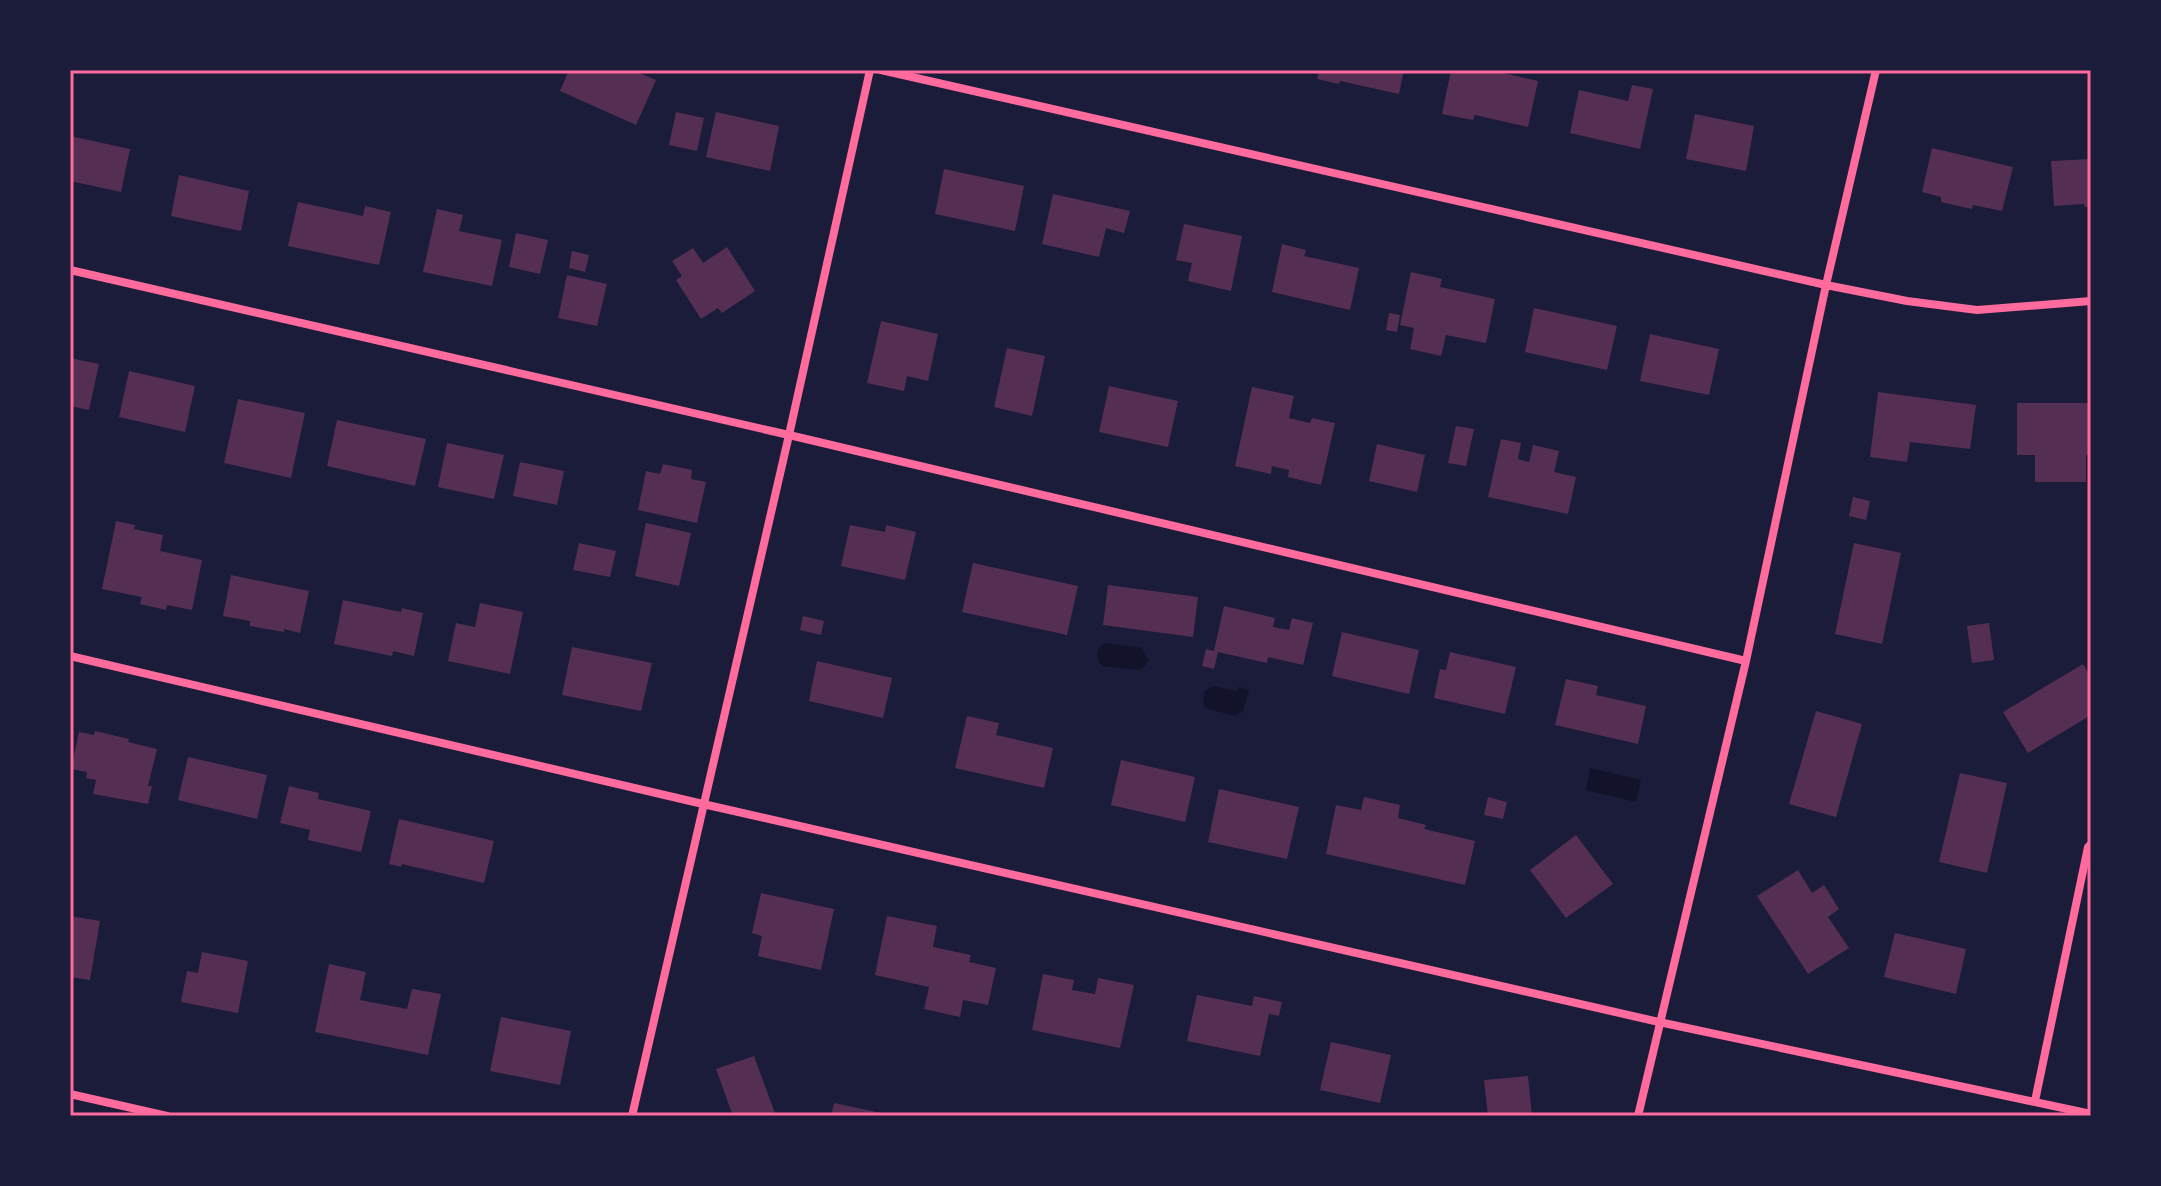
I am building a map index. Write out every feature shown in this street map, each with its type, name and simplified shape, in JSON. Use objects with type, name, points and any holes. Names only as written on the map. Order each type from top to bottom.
[{"type":"street","points":[[632,1116],[870,70]]},
{"type":"street","points":[[881,70],[1907,301],[1977,310],[2091,301]]},
{"type":"street","points":[[1638,1116],[1746,661],[1826,285],[1876,70]]},
{"type":"street","points":[[70,270],[789,435],[1746,661]]},
{"type":"street","points":[[70,656],[1659,1022],[2091,1114]]},
{"type":"street","points":[[2035,1101],[2091,844]]},
{"type":"street","points":[[70,1094],[167,1116]]},
{"type":"shaded area","points":[[1105,643],[1142,648],[1148,660],[1140,670],[1102,666],[1097,653]]},
{"type":"shaded area","points":[[1213,686],[1236,691],[1238,687],[1249,690],[1243,710],[1235,716],[1205,708],[1205,691]]},
{"type":"shaded area","points":[[1590,768],[1641,780],[1636,802],[1586,790]]},
{"type":"building","points":[[569,70],[632,70],[656,80],[636,125],[560,91]]},
{"type":"building","points":[[1319,70],[1404,70],[1399,94],[1317,79]]},
{"type":"building","points":[[1451,70],[1491,70],[1538,81],[1528,127],[1475,115],[1473,120],[1442,114]]},
{"type":"building","points":[[1632,85],[1653,89],[1640,149],[1570,133],[1579,90],[1628,101]]},
{"type":"building","points":[[676,112],[704,118],[697,151],[669,145]]},
{"type":"building","points":[[716,112],[779,126],[770,171],[706,157]]},
{"type":"building","points":[[1695,114],[1754,126],[1746,171],[1686,159]]},
{"type":"building","points":[[70,136],[130,149],[121,192],[70,181]]},
{"type":"building","points":[[1932,148],[2013,167],[2002,211],[1973,205],[1972,209],[1941,202],[1941,197],[1922,192]]},
{"type":"building","points":[[2091,159],[2091,207],[2084,204],[2054,206],[2051,161]]},
{"type":"building","points":[[944,169],[1024,186],[1015,231],[935,214]]},
{"type":"building","points":[[179,175],[249,191],[241,231],[171,216]]},
{"type":"building","points":[[1053,194],[1130,211],[1124,233],[1106,228],[1099,257],[1042,244]]},
{"type":"building","points":[[298,202],[363,216],[365,206],[391,212],[379,265],[288,246]]},
{"type":"building","points":[[437,209],[463,215],[459,231],[502,240],[492,286],[423,272]]},
{"type":"building","points":[[1184,224],[1242,236],[1231,291],[1188,281],[1192,263],[1176,260]]},
{"type":"building","points":[[516,233],[548,240],[540,274],[509,267]]},
{"type":"building","points":[[1282,244],[1306,250],[1304,256],[1359,268],[1350,310],[1272,292]]},
{"type":"building","points":[[727,247],[755,291],[722,313],[718,308],[701,319],[676,280],[682,276],[672,261],[693,248],[703,263]]},
{"type":"building","points":[[572,251],[589,255],[585,272],[569,268]]},
{"type":"building","points":[[1411,272],[1442,279],[1440,287],[1495,299],[1486,343],[1446,335],[1441,356],[1410,349],[1414,328],[1400,325]]},
{"type":"building","points":[[567,275],[607,284],[597,326],[558,318]]},
{"type":"building","points":[[1534,308],[1617,326],[1607,370],[1525,352]]},
{"type":"building","points":[[1389,313],[1400,315],[1397,332],[1386,330]]},
{"type":"building","points":[[881,321],[938,334],[928,381],[907,376],[904,391],[867,383]]},
{"type":"building","points":[[1650,334],[1719,349],[1709,395],[1640,381]]},
{"type":"building","points":[[1007,348],[1045,356],[1032,416],[994,407]]},
{"type":"building","points":[[70,358],[99,364],[89,410],[70,406]]},
{"type":"building","points":[[129,371],[195,386],[185,432],[119,417]]},
{"type":"building","points":[[1109,386],[1178,401],[1168,447],[1099,432]]},
{"type":"building","points":[[1252,387],[1294,396],[1289,418],[1310,423],[1312,418],[1335,423],[1321,485],[1288,477],[1289,470],[1272,466],[1271,474],[1235,466]]},
{"type":"building","points":[[1878,392],[1976,405],[1970,449],[1910,442],[1907,462],[1870,457]]},
{"type":"building","points":[[238,399],[305,413],[291,478],[224,463]]},
{"type":"building","points":[[2017,403],[2091,403],[2091,455],[2086,455],[2086,482],[2035,482],[2035,455],[2017,455]]},
{"type":"building","points":[[337,420],[426,439],[415,486],[327,466]]},
{"type":"building","points":[[1456,426],[1474,429],[1466,466],[1448,463]]},
{"type":"building","points":[[1501,439],[1521,443],[1518,459],[1529,462],[1533,445],[1559,451],[1554,472],[1576,477],[1568,514],[1488,497]]},
{"type":"building","points":[[447,443],[504,455],[494,499],[438,487]]},
{"type":"building","points":[[1377,444],[1425,455],[1417,492],[1369,481]]},
{"type":"building","points":[[520,462],[564,471],[557,505],[513,496]]},
{"type":"building","points":[[663,464],[692,470],[691,479],[706,482],[697,523],[638,510],[646,471],[660,474]]},
{"type":"building","points":[[1853,497],[1870,501],[1866,520],[1849,516]]},
{"type":"building","points":[[116,521],[135,525],[134,529],[163,535],[160,551],[202,560],[192,610],[167,605],[166,610],[140,604],[142,597],[102,589]]},
{"type":"building","points":[[646,523],[691,533],[679,586],[635,576]]},
{"type":"building","points":[[850,525],[885,532],[886,525],[916,532],[905,580],[841,566]]},
{"type":"building","points":[[579,543],[616,551],[610,577],[573,570]]},
{"type":"building","points":[[1854,543],[1901,553],[1882,644],[1835,634]]},
{"type":"building","points":[[973,563],[1078,586],[1067,635],[962,612]]},
{"type":"building","points":[[231,575],[309,591],[300,633],[250,626],[250,621],[223,616]]},
{"type":"building","points":[[1108,585],[1198,597],[1193,637],[1103,625]]},
{"type":"building","points":[[343,600],[401,612],[402,608],[423,613],[414,656],[393,651],[392,656],[334,644]]},
{"type":"building","points":[[480,603],[523,612],[510,674],[448,661],[456,623],[475,627]]},
{"type":"building","points":[[1224,606],[1275,618],[1273,627],[1289,630],[1292,618],[1313,623],[1303,665],[1268,657],[1267,663],[1218,652],[1214,669],[1202,666],[1206,649],[1214,651]]},
{"type":"building","points":[[803,616],[824,621],[821,635],[800,630]]},
{"type":"building","points":[[1989,623],[1994,660],[1972,663],[1967,626]]},
{"type":"building","points":[[1342,632],[1419,650],[1409,694],[1332,676]]},
{"type":"building","points":[[572,647],[652,663],[641,711],[562,695]]},
{"type":"building","points":[[1450,652],[1516,667],[1505,714],[1434,698],[1440,669],[1446,670]]},
{"type":"building","points":[[817,661],[892,678],[883,718],[809,701]]},
{"type":"building","points":[[2083,664],[2091,677],[2091,715],[2028,753],[2003,712]]},
{"type":"building","points":[[1566,679],[1598,686],[1596,695],[1646,706],[1638,744],[1555,725]]},
{"type":"building","points":[[1816,711],[1862,724],[1836,817],[1789,804]]},
{"type":"building","points":[[967,716],[999,723],[996,735],[1053,748],[1044,788],[955,768]]},
{"type":"building","points":[[95,731],[157,749],[148,786],[152,786],[148,804],[93,794],[96,780],[86,778],[87,772],[71,769],[79,732],[94,735]]},
{"type":"building","points":[[188,757],[267,775],[257,819],[178,800]]},
{"type":"building","points":[[1121,760],[1195,777],[1185,822],[1111,805]]},
{"type":"building","points":[[1960,773],[2007,783],[1987,873],[1939,862]]},
{"type":"building","points":[[289,786],[319,793],[318,799],[371,811],[361,852],[308,840],[310,830],[280,823]]},
{"type":"building","points":[[1219,789],[1299,807],[1287,859],[1208,842]]},
{"type":"building","points":[[1364,797],[1400,805],[1398,818],[1426,825],[1424,829],[1475,841],[1465,885],[1326,854],[1336,805],[1361,810]]},
{"type":"building","points":[[1488,797],[1507,802],[1503,819],[1484,815]]},
{"type":"building","points":[[399,819],[494,841],[484,883],[402,864],[401,867],[389,864]]},
{"type":"building","points":[[1576,835],[1613,884],[1566,918],[1530,870]]},
{"type":"building","points":[[1798,870],[1812,893],[1824,885],[1839,909],[1828,917],[1849,948],[1808,974],[1757,896]]},
{"type":"building","points":[[761,893],[834,909],[821,970],[758,956],[762,936],[752,933]]},
{"type":"building","points":[[70,916],[100,921],[90,980],[70,977]]},
{"type":"building","points":[[887,916],[937,926],[933,947],[971,955],[969,962],[996,968],[988,1005],[963,1000],[960,1017],[924,1009],[929,987],[875,975]]},
{"type":"building","points":[[1895,933],[1966,949],[1956,994],[1884,977]]},
{"type":"building","points":[[202,952],[248,961],[238,1013],[181,1002],[187,971],[198,973]]},
{"type":"building","points":[[329,964],[366,972],[360,1000],[407,1009],[412,989],[441,994],[428,1055],[315,1032]]},
{"type":"building","points":[[1043,974],[1074,980],[1072,990],[1095,994],[1098,978],[1134,985],[1120,1048],[1032,1030]]},
{"type":"building","points":[[1197,995],[1252,1006],[1254,996],[1282,1002],[1279,1016],[1269,1014],[1260,1056],[1187,1041]]},
{"type":"building","points":[[501,1017],[571,1031],[560,1085],[490,1071]]},
{"type":"building","points":[[1331,1042],[1391,1055],[1380,1103],[1320,1090]]},
{"type":"building","points":[[754,1056],[776,1116],[733,1116],[716,1069]]},
{"type":"building","points":[[1528,1076],[1532,1116],[1488,1116],[1484,1080]]},
{"type":"building","points":[[834,1103],[891,1115],[891,1116],[831,1116]]}]
